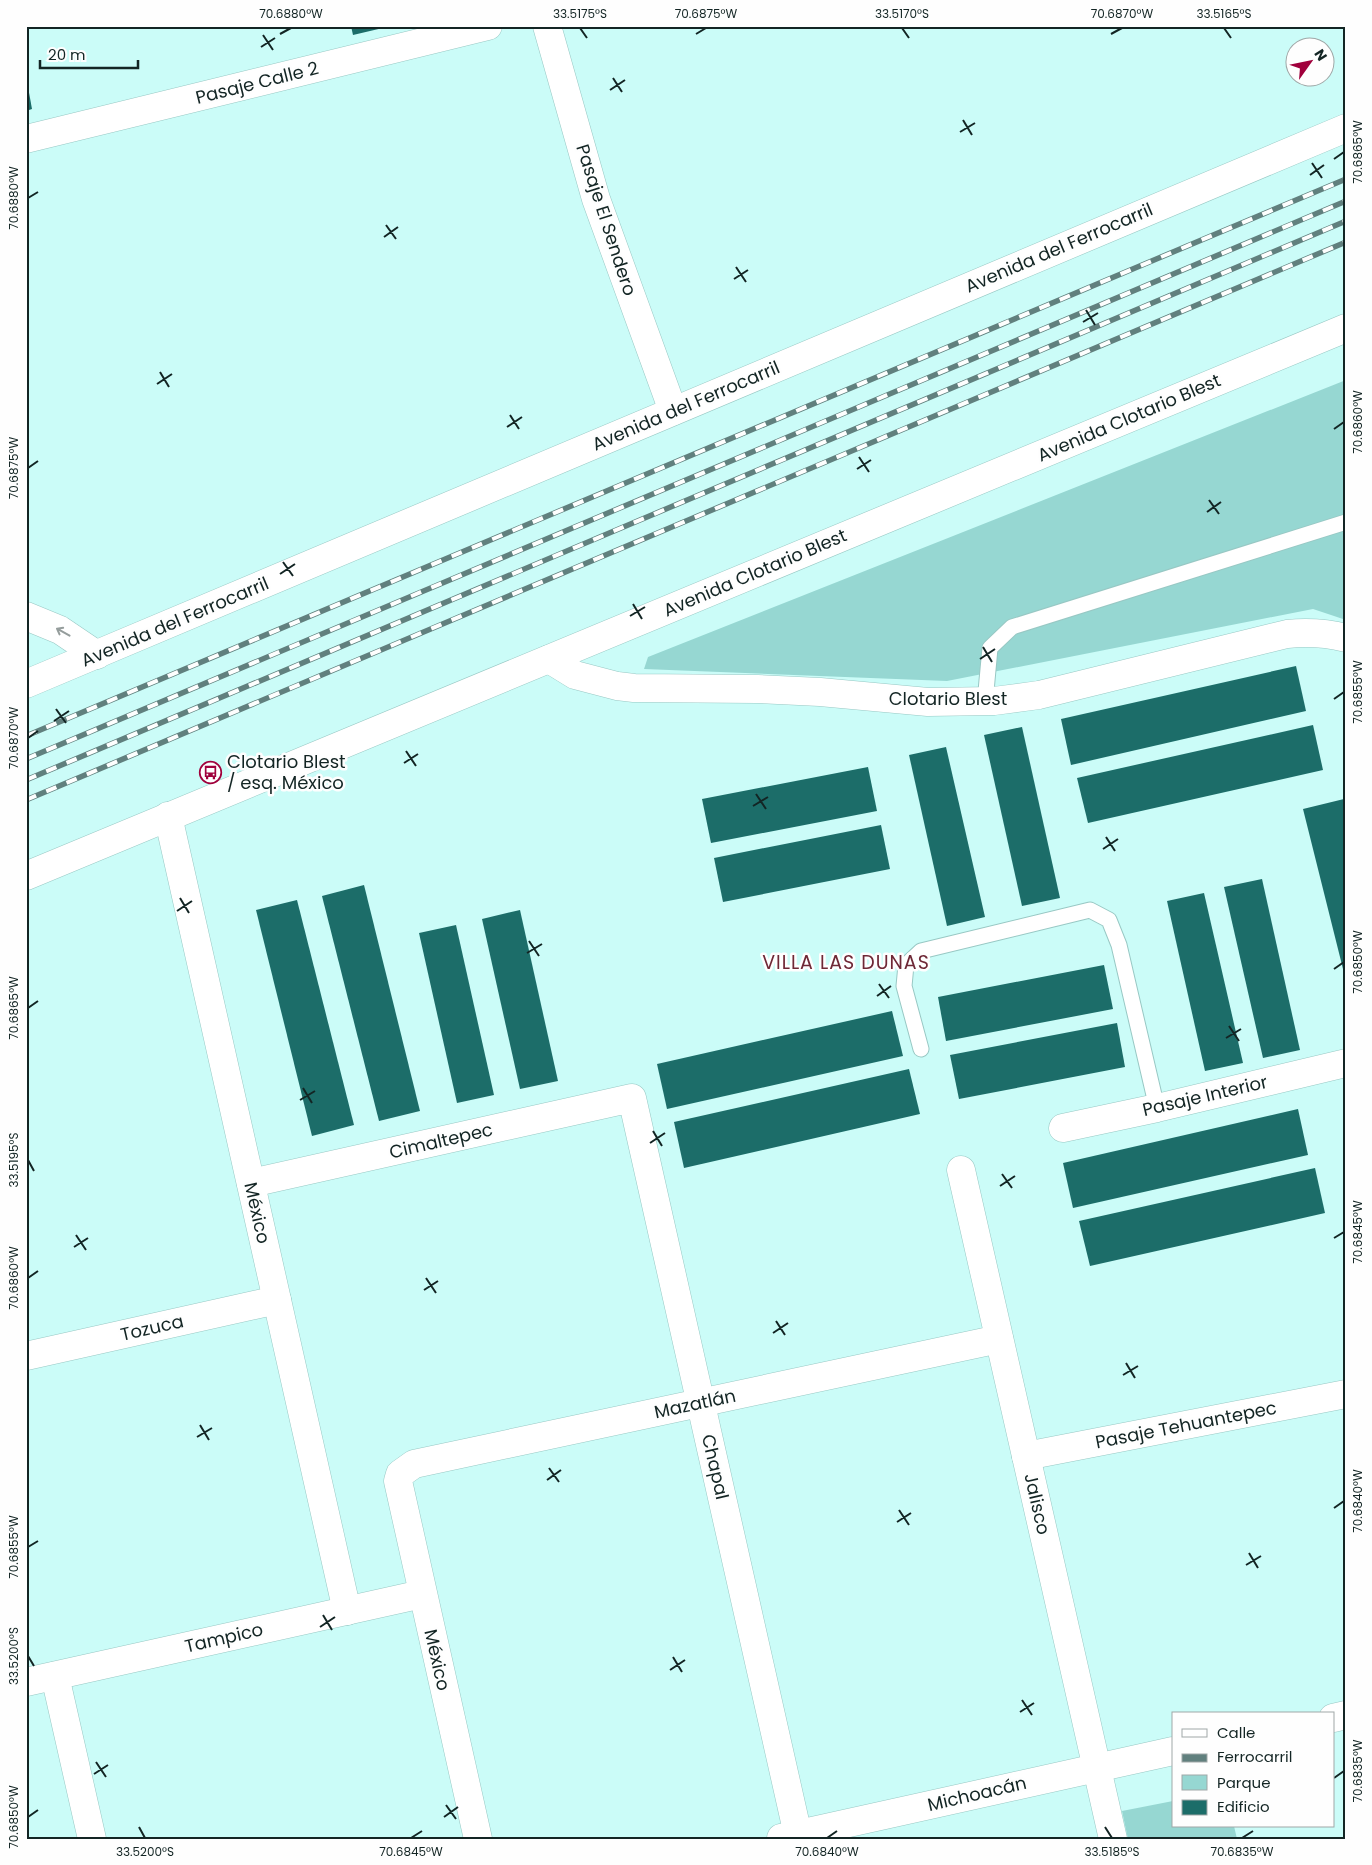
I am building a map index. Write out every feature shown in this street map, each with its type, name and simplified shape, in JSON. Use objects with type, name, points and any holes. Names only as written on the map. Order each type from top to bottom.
[{"type":"street","name":"Pasaje Calle 2","points":[[26,139],[488,26]]},
{"type":"street","name":"Pasaje El Sendero","points":[[547,26],[596,199],[673,411]]},
{"type":"street","name":"Avenida del Ferrocarril","points":[[26,684],[1346,128]]},
{"type":"street","name":"Avenida Clotario Blest","points":[[26,876],[1346,328]]},
{"type":"street","points":[[26,616],[60,630],[96,655]]},
{"type":"street","name":"Clotario Blest","points":[[549,659],[575,675],[617,686],[634,688],[758,689],[820,692],[919,701],[985,702],[1038,695],[1287,634],[1309,632],[1346,638]]},
{"type":"street","name":"México","points":[[168,816],[347,1611]]},
{"type":"street","name":"Pasaje Interior","points":[[1063,1128],[1157,1108],[1346,1063]]},
{"type":"street","name":"Cimaltepec","points":[[251,1183],[632,1098]]},
{"type":"street","name":"Chapal","points":[[632,1098],[701,1403],[789,1837]]},
{"type":"street","name":"Jalisco","points":[[961,1170],[1113,1839]]},
{"type":"street","name":"Tozuca","points":[[26,1356],[277,1300]]},
{"type":"street","name":"Mazatlán","points":[[398,1481],[400,1474],[414,1464],[999,1339]]},
{"type":"street","name":"Pasaje Tehuantepec","points":[[1026,1456],[1346,1394]]},
{"type":"street","name":"México","points":[[398,1481],[478,1839]]},
{"type":"street","name":"Tampico","points":[[26,1682],[422,1594]]},
{"type":"street","points":[[55,1676],[92,1839]]},
{"type":"street","name":"Michoacán","points":[[789,1837],[1172,1751]]},
{"type":"lane","points":[[985,702],[990,648],[1012,627],[1346,522]]},
{"type":"lane","points":[[920,1049],[904,986],[906,965],[921,950],[1090,910],[1110,920],[1119,945],[1157,1108]]},
{"type":"green space","points":[[1346,380],[1346,620],[1313,609],[947,681],[644,669],[648,657]]},
{"type":"green space","points":[[1172,1801],[1172,1828],[1234,1828],[1237,1839],[1128,1839],[1122,1811]]},
{"type":"building","points":[[351,26],[387,26],[387,27],[353,35]]},
{"type":"building","points":[[26,76],[32,109],[26,111]]},
{"type":"building","points":[[1296,666],[1306,711],[1071,765],[1061,719]]},
{"type":"building","points":[[1313,725],[1323,770],[1088,823],[1077,778]]},
{"type":"building","points":[[1022,727],[1060,898],[1022,906],[984,735]]},
{"type":"building","points":[[946,747],[985,917],[947,926],[909,755]]},
{"type":"building","points":[[868,767],[877,811],[711,843],[702,799]]},
{"type":"building","points":[[1344,799],[1346,805],[1345,977],[1303,809]]},
{"type":"building","points":[[881,825],[890,869],[723,902],[714,858]]},
{"type":"building","points":[[1262,879],[1300,1050],[1263,1058],[1224,887]]},
{"type":"building","points":[[364,885],[420,1111],[379,1121],[322,896]]},
{"type":"building","points":[[1204,893],[1243,1063],[1205,1071],[1167,901]]},
{"type":"building","points":[[297,900],[354,1125],[312,1136],[256,910]]},
{"type":"building","points":[[520,910],[558,1081],[520,1089],[482,919]]},
{"type":"building","points":[[456,925],[494,1095],[457,1103],[419,933]]},
{"type":"building","points":[[1104,965],[1113,1009],[946,1041],[938,997]]},
{"type":"building","points":[[892,1011],[903,1056],[667,1109],[657,1064]]},
{"type":"building","points":[[1117,1023],[1125,1067],[959,1099],[950,1055]]},
{"type":"building","points":[[909,1069],[920,1114],[684,1168],[674,1122]]},
{"type":"building","points":[[1298,1109],[1308,1155],[1073,1208],[1063,1163]]},
{"type":"building","points":[[1315,1168],[1325,1213],[1090,1266],[1079,1221]]},
{"type":"railway","points":[[26,736],[1346,179]]},
{"type":"railway","points":[[26,759],[1346,201]]},
{"type":"railway","points":[[26,780],[1346,221]]},
{"type":"railway","points":[[26,800],[1346,242]]},
{"type":"place","name":"Clotario Blest / esq. México","points":[[211,772]]},
{"type":"district","name":"VILLA LAS DUNAS","points":[[846,962]]}]
